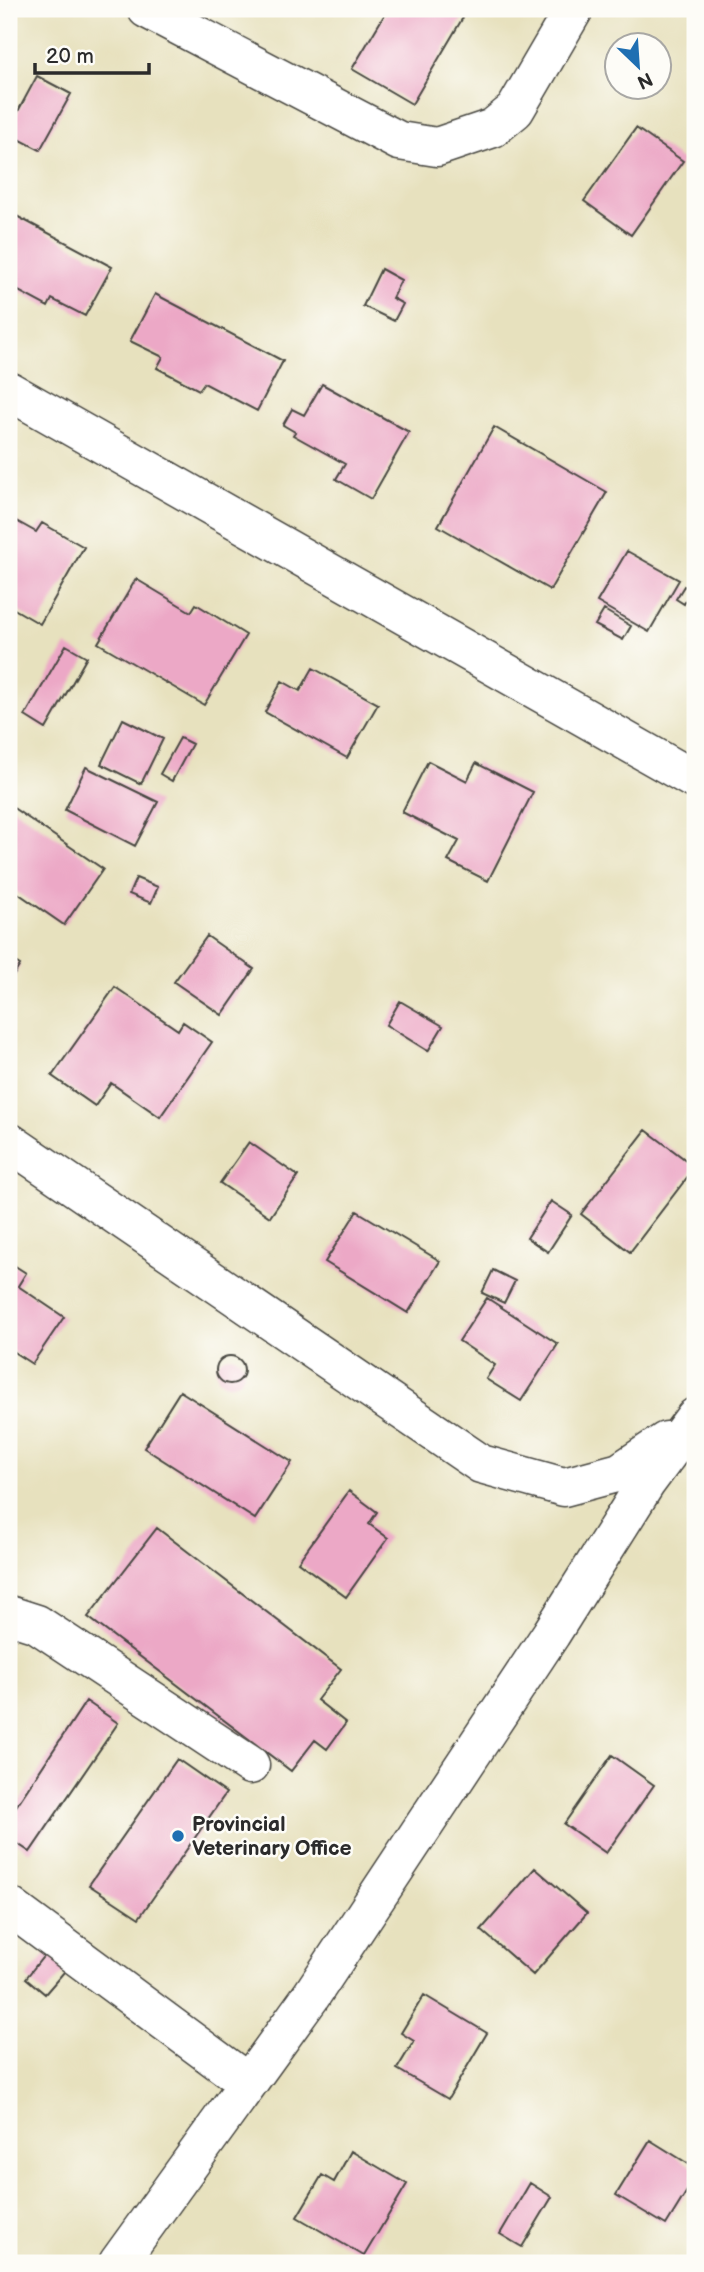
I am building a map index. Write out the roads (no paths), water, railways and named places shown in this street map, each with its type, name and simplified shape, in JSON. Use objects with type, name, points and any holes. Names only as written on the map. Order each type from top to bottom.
[{"type":"street","points":[[147,9],[399,142],[437,147],[492,128],[515,110],[574,9]]},
{"type":"street","points":[[9,391],[695,780]]},
{"type":"street","points":[[9,1142],[481,1464],[564,1487],[620,1472],[692,1422]]},
{"type":"street","points":[[118,2263],[311,1996],[551,1634],[646,1483],[692,1422]]},
{"type":"street","points":[[9,1615],[37,1624],[250,1765]]},
{"type":"street","points":[[9,1906],[248,2083]]},
{"type":"place","name":"Provincial Veterinary Office","points":[[178,1836]]}]
